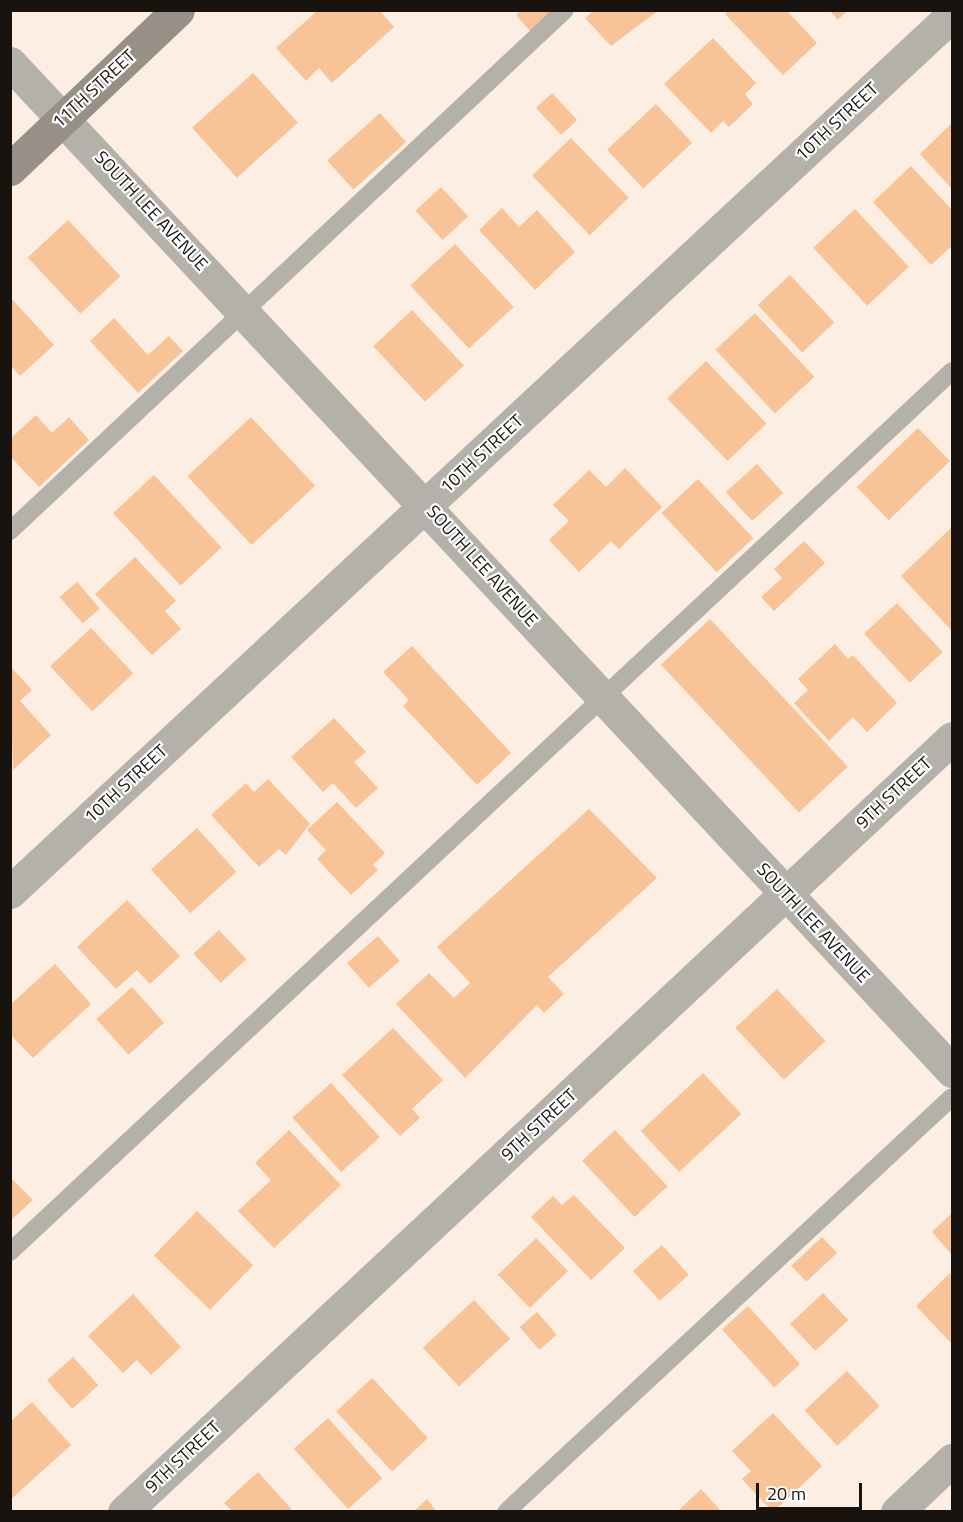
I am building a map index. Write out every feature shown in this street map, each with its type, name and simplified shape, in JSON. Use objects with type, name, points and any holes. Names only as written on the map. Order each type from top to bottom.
[{"type":"street","name":"11TH STREET","points":[[10,169],[178,10]]},
{"type":"street","name":"10TH STREET","points":[[10,892],[952,15]]},
{"type":"street","name":"SOUTH LEE AVENUE","points":[[10,63],[427,505],[602,699],[952,1071]]},
{"type":"street","name":"9TH STREET","points":[[124,1512],[952,738]]},
{"type":"street","points":[[897,1512],[952,1460]]},
{"type":"lane","points":[[10,531],[565,10]]},
{"type":"lane","points":[[10,1252],[952,371]]},
{"type":"lane","points":[[506,1512],[952,1096]]},
{"type":"building","points":[[318,10],[379,10],[394,27],[332,83],[319,68],[306,81],[276,48]]},
{"type":"building","points":[[521,10],[553,10],[531,32],[516,15]]},
{"type":"building","points":[[594,10],[659,10],[611,46],[585,18]]},
{"type":"building","points":[[729,10],[786,10],[817,43],[783,75],[725,14]]},
{"type":"building","points":[[829,10],[848,10],[838,20]]},
{"type":"building","points":[[713,38],[756,83],[745,94],[753,104],[729,127],[723,121],[711,133],[664,84]]},
{"type":"building","points":[[253,73],[298,123],[237,178],[192,128]]},
{"type":"building","points":[[552,93],[577,120],[561,135],[536,108]]},
{"type":"building","points":[[656,104],[692,143],[643,188],[607,150]]},
{"type":"building","points":[[380,113],[406,142],[353,189],[327,161]]},
{"type":"building","points":[[952,123],[952,189],[920,154]]},
{"type":"building","points":[[571,138],[629,198],[590,235],[532,176]]},
{"type":"building","points":[[911,166],[952,210],[952,246],[931,265],[873,202]]},
{"type":"building","points":[[441,187],[468,216],[443,240],[415,211]]},
{"type":"building","points":[[502,208],[519,227],[537,210],[575,252],[535,290],[479,230]]},
{"type":"building","points":[[855,209],[909,267],[867,306],[813,248]]},
{"type":"building","points":[[68,220],[121,276],[80,314],[28,258]]},
{"type":"building","points":[[455,244],[514,307],[469,348],[410,286]]},
{"type":"building","points":[[790,275],[834,323],[802,353],[758,305]]},
{"type":"building","points":[[10,297],[54,345],[20,376],[10,365]]},
{"type":"building","points":[[412,310],[464,366],[425,402],[373,346]]},
{"type":"building","points":[[755,313],[814,377],[775,413],[716,350]]},
{"type":"building","points":[[114,318],[148,355],[169,336],[183,351],[138,393],[90,341]]},
{"type":"building","points":[[706,361],[766,424],[728,461],[667,399]]},
{"type":"building","points":[[36,415],[52,433],[69,417],[89,440],[39,487],[10,456],[10,439]]},
{"type":"building","points":[[251,417],[315,486],[251,545],[187,476]]},
{"type":"building","points":[[918,428],[950,461],[889,520],[857,487]]},
{"type":"building","points":[[757,464],[783,493],[752,521],[726,492]]},
{"type":"building","points":[[625,468],[662,507],[619,549],[611,541],[579,572],[549,540],[569,521],[553,505],[589,470],[606,487]]},
{"type":"building","points":[[154,475],[222,547],[181,586],[113,513]]},
{"type":"building","points":[[698,479],[753,538],[717,572],[661,513]]},
{"type":"building","points":[[952,527],[952,631],[901,576]]},
{"type":"building","points":[[804,541],[825,563],[774,611],[761,597],[782,578],[774,569]]},
{"type":"building","points":[[135,557],[176,601],[165,611],[181,629],[152,655],[95,594]]},
{"type":"building","points":[[77,582],[100,608],[83,624],[60,597]]},
{"type":"building","points":[[897,603],[943,652],[910,683],[864,634]]},
{"type":"building","points":[[710,619],[848,767],[799,812],[661,665]]},
{"type":"building","points":[[91,628],[133,673],[92,712],[50,666]]},
{"type":"building","points":[[835,644],[848,659],[853,655],[897,703],[867,732],[853,717],[829,741],[794,703],[808,690],[798,679]]},
{"type":"building","points":[[412,646],[511,753],[477,785],[403,706],[409,700],[383,672]]},
{"type":"building","points":[[10,666],[32,690],[20,701],[51,735],[13,770]]},
{"type":"building","points":[[334,718],[366,752],[354,762],[378,788],[356,808],[333,783],[323,792],[291,757]]},
{"type":"building","points":[[268,779],[310,824],[286,855],[279,849],[259,867],[211,815],[246,783],[254,792]]},
{"type":"building","points":[[337,802],[385,853],[373,865],[378,870],[351,895],[317,859],[326,850],[307,830]]},
{"type":"building","points":[[589,809],[657,878],[548,977],[564,994],[544,1013],[537,1005],[465,1078],[396,1004],[429,973],[454,998],[470,983],[437,947]]},
{"type":"building","points":[[197,828],[236,872],[190,913],[151,869]]},
{"type":"building","points":[[127,900],[180,956],[150,984],[137,970],[116,989],[77,947]]},
{"type":"building","points":[[219,930],[246,959],[221,983],[193,954]]},
{"type":"building","points":[[378,936],[400,961],[369,988],[347,963]]},
{"type":"building","points":[[55,964],[91,1004],[33,1058],[10,1034],[10,1005]]},
{"type":"building","points":[[132,987],[164,1023],[128,1055],[96,1019]]},
{"type":"building","points":[[777,989],[825,1041],[784,1080],[735,1028]]},
{"type":"building","points":[[393,1028],[443,1080],[412,1109],[420,1118],[400,1136],[342,1075]]},
{"type":"building","points":[[703,1073],[741,1114],[679,1172],[641,1131]]},
{"type":"building","points":[[331,1083],[380,1137],[341,1172],[292,1118]]},
{"type":"building","points":[[289,1130],[341,1185],[274,1248],[238,1211],[271,1180],[255,1163]]},
{"type":"building","points":[[615,1130],[668,1186],[635,1217],[582,1161]]},
{"type":"building","points":[[10,1177],[33,1200],[10,1221]]},
{"type":"building","points":[[574,1195],[625,1248],[591,1280],[531,1217],[553,1196],[562,1205]]},
{"type":"building","points":[[197,1211],[253,1265],[210,1310],[154,1256]]},
{"type":"building","points":[[952,1213],[952,1255],[932,1232]]},
{"type":"building","points":[[822,1237],[837,1253],[806,1282],[791,1266]]},
{"type":"building","points":[[536,1238],[568,1271],[530,1308],[498,1275]]},
{"type":"building","points":[[662,1245],[689,1275],[660,1301],[633,1271]]},
{"type":"building","points":[[950,1273],[952,1276],[952,1344],[916,1306]]},
{"type":"building","points":[[823,1293],[848,1320],[815,1351],[790,1324]]},
{"type":"building","points":[[133,1294],[181,1347],[151,1375],[137,1360],[123,1373],[88,1336]]},
{"type":"building","points":[[474,1300],[510,1339],[459,1387],[423,1348]]},
{"type":"building","points":[[748,1306],[800,1364],[774,1387],[722,1329]]},
{"type":"building","points":[[537,1312],[557,1335],[539,1350],[520,1327]]},
{"type":"building","points":[[73,1357],[98,1385],[72,1409],[47,1380]]},
{"type":"building","points":[[847,1371],[880,1406],[837,1446],[805,1411]]},
{"type":"building","points":[[372,1378],[428,1438],[392,1471],[336,1411]]},
{"type":"building","points":[[32,1402],[71,1445],[10,1500],[10,1422]]},
{"type":"building","points":[[773,1413],[822,1466],[773,1512],[742,1479],[751,1471],[732,1451]]},
{"type":"building","points":[[328,1418],[382,1478],[348,1509],[294,1449]]},
{"type":"building","points":[[258,1472],[294,1512],[233,1512],[224,1503]]},
{"type":"building","points":[[701,1489],[722,1512],[677,1512]]},
{"type":"building","points":[[427,1499],[437,1512],[413,1512]]}]
